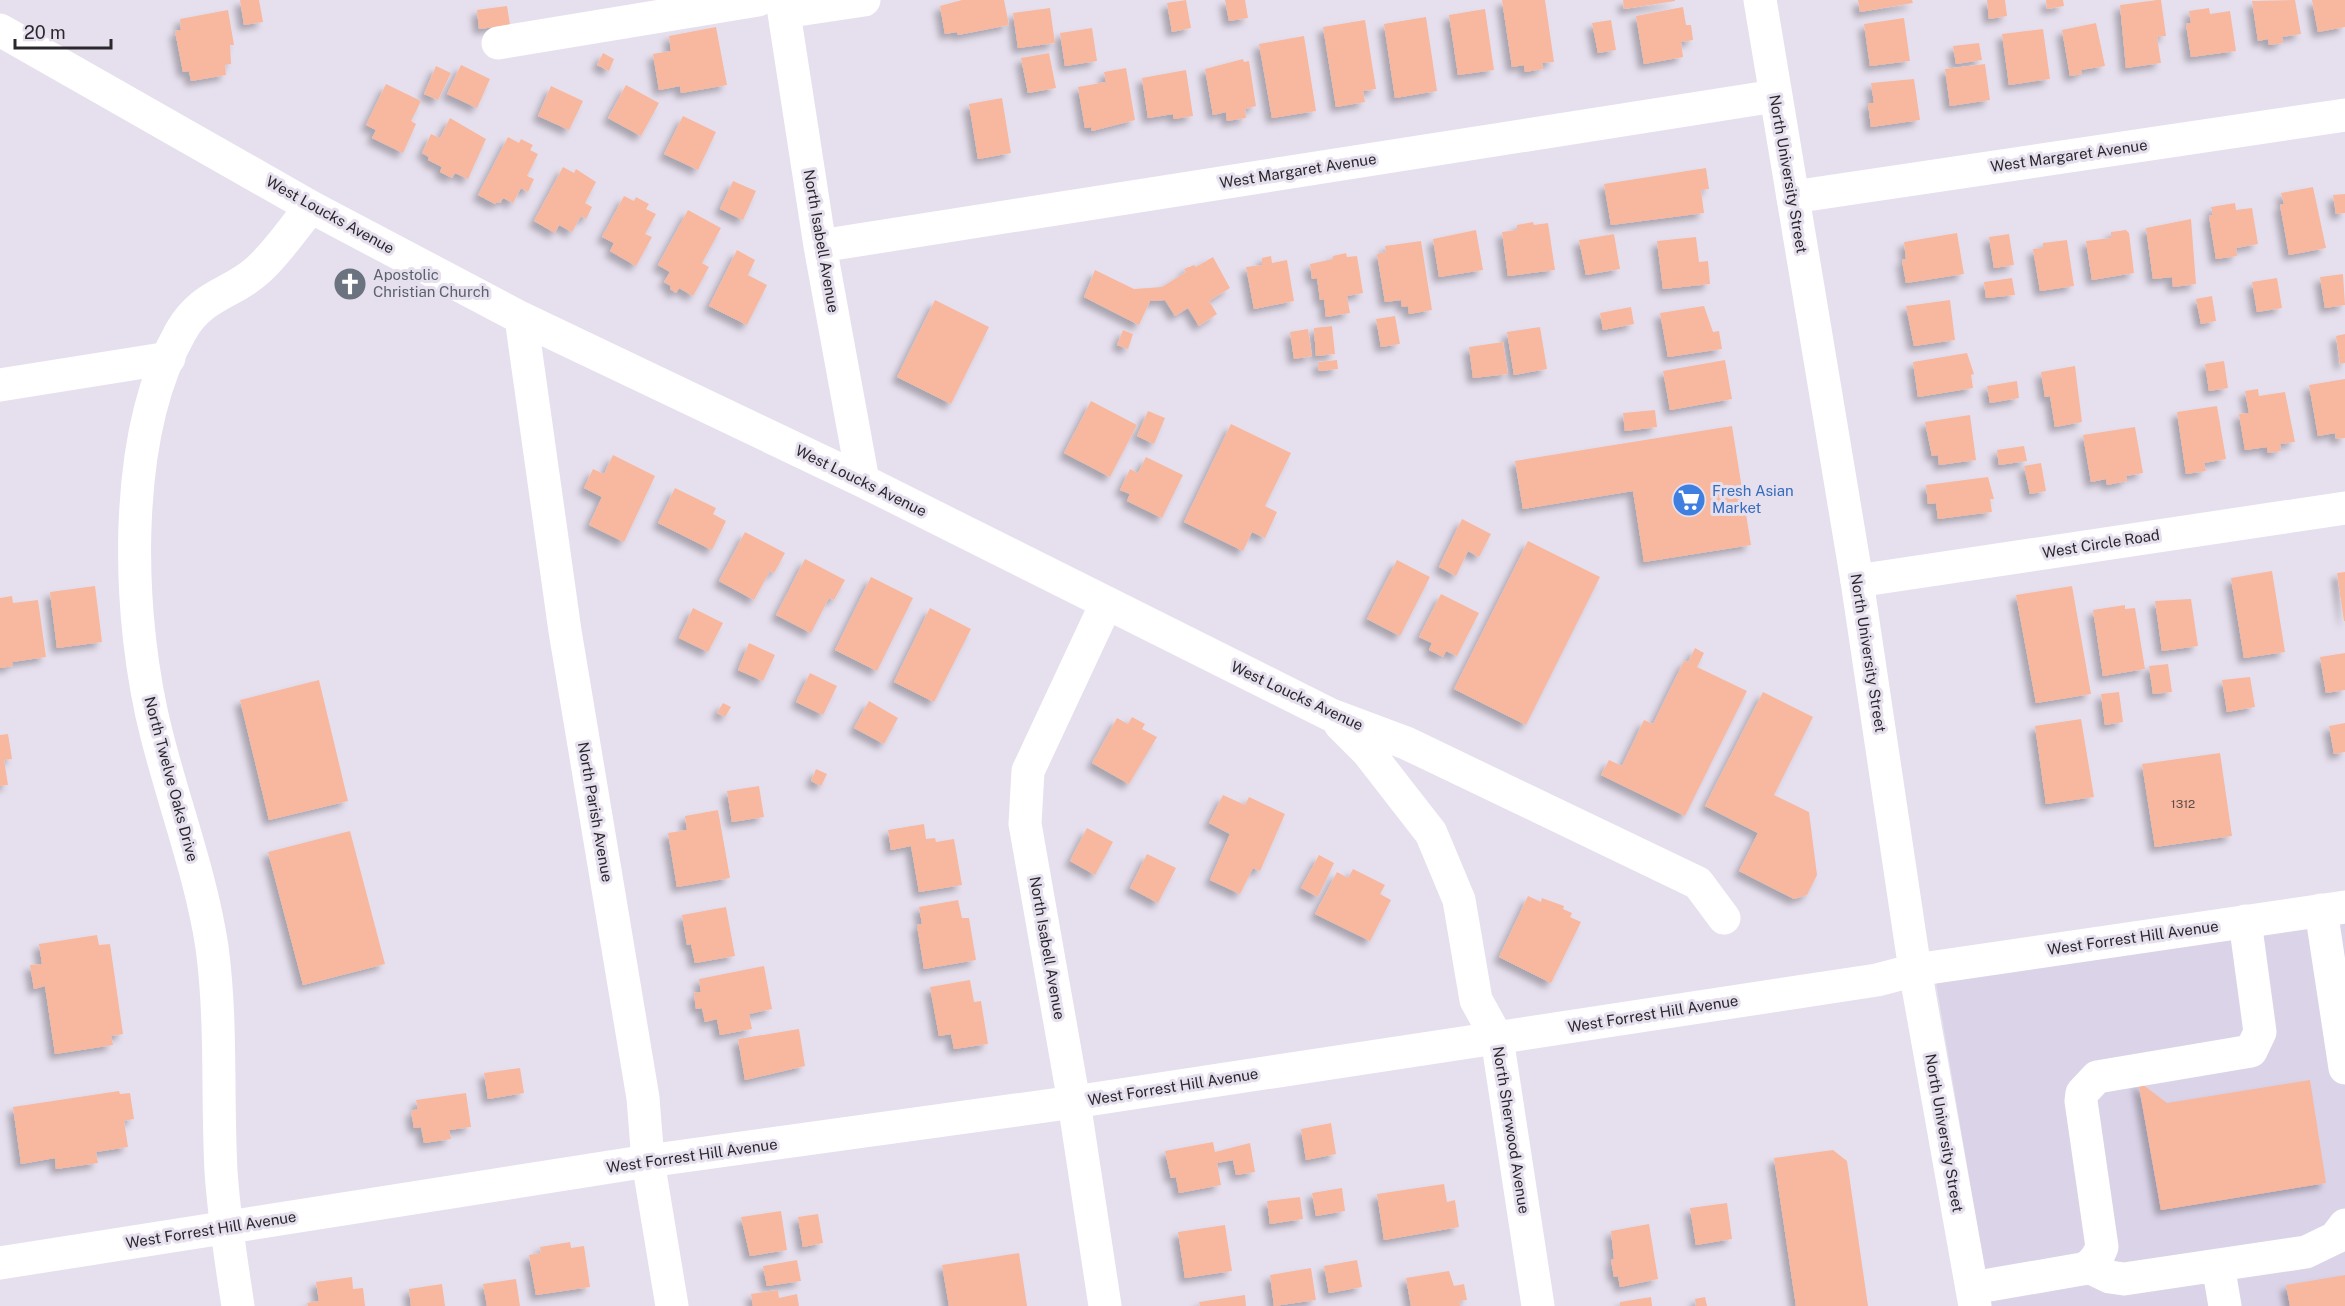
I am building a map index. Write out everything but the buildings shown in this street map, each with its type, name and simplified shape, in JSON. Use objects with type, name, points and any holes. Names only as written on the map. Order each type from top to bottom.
[{"type":"street","points":[[498,43],[775,4],[864,0]]},
{"type":"street","name":"North University Street","points":[[1760,0],[1857,581],[1915,970],[1974,1297]]},
{"type":"street","name":"North Isabell Avenue","points":[[775,4],[863,481]]},
{"type":"street","name":"West Loucks Avenue","points":[[0,30],[311,207],[521,318],[863,481],[1331,716],[1406,743],[1698,883],[1724,918]]},
{"type":"street","name":"West Margaret Avenue","points":[[820,246],[1775,96]]},
{"type":"street","name":"West Margaret Avenue","points":[[1792,197],[2345,115]]},
{"type":"street","name":"North Twelve Oaks Drive","points":[[238,1306],[225,1227],[221,1168],[219,1027],[211,943],[190,847],[157,736],[140,639],[134,539],[137,485],[154,396],[181,330],[202,304],[257,271],[311,207]]},
{"type":"street","name":"North Parish Avenue","points":[[521,318],[565,631],[643,1098],[648,1161],[672,1306]]},
{"type":"street","points":[[0,385],[169,358]]},
{"type":"street","name":"West Circle Road","points":[[1857,581],[2345,508]]},
{"type":"street","name":"North Isabell Avenue","points":[[1105,1306],[1074,1102],[1025,824],[1028,771],[1106,604]]},
{"type":"street","name":"North Sherwood Avenue","points":[[1331,716],[1368,752],[1431,833],[1459,900],[1476,1000],[1497,1038],[1538,1306]]},
{"type":"street","points":[[2333,908],[2345,1068]]},
{"type":"street","name":"West Forrest Hill Avenue","points":[[0,1263],[648,1161],[1074,1102],[1877,980],[1915,970],[2333,908]]},
{"type":"street","points":[[1974,1297],[2088,1267],[2098,1258],[2102,1247],[2080,1101],[2082,1093],[2097,1077],[2251,1051],[2260,1032],[2245,921]]},
{"type":"street","points":[[2088,1267],[2110,1277],[2126,1292],[2218,1265],[2306,1252],[2335,1238],[2344,1227]]},
{"type":"street","points":[[2218,1265],[2225,1306]]},
{"type":"shaded area","points":[[2345,913],[2345,1306],[1991,1306],[1935,977]]},
{"type":"place","name":"Apostolic Christian Church","points":[[350,284]]},
{"type":"place","name":"Fresh Asian Market","points":[[1689,500]]}]
